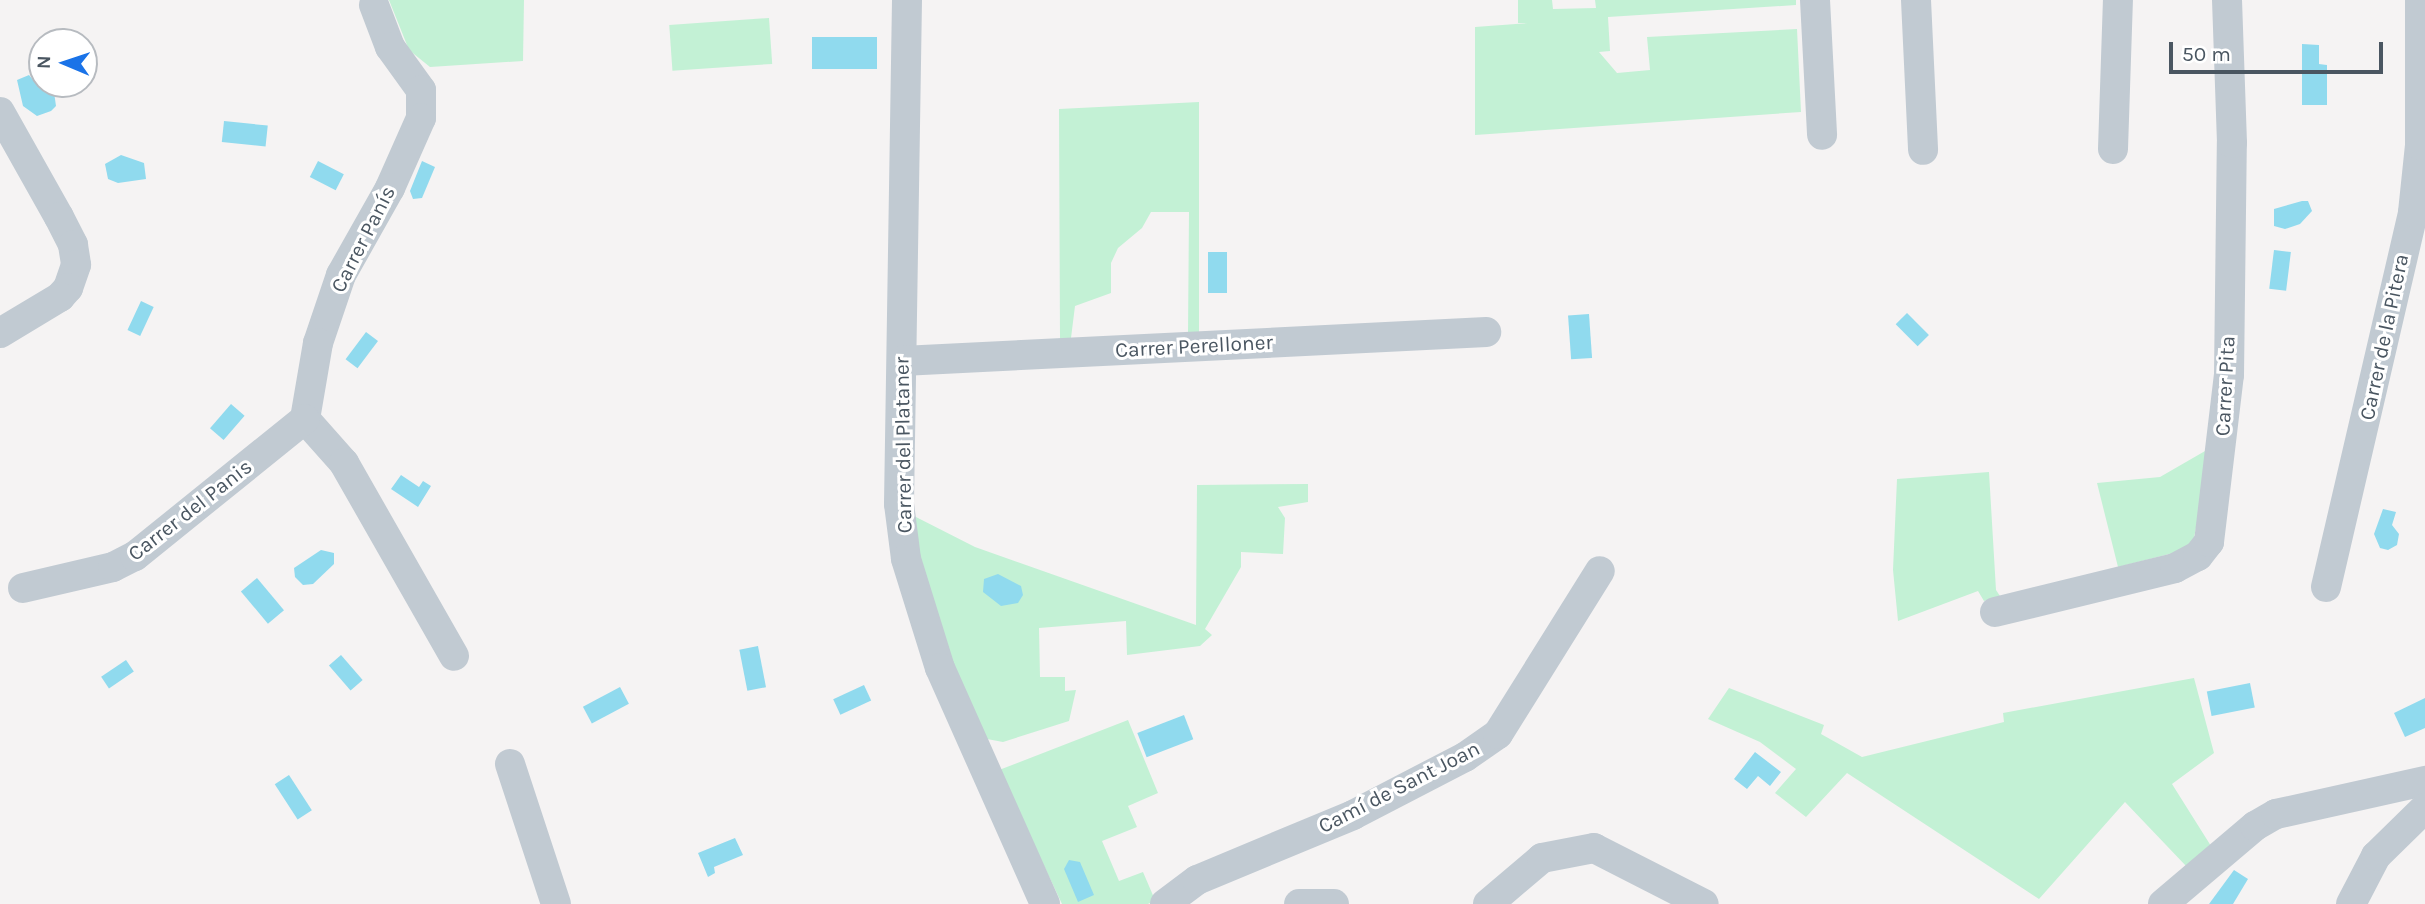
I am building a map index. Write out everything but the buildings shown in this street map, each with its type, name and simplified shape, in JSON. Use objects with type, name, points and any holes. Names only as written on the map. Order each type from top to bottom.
[{"type":"street","name":"Carrer del Plataner","points":[[907,0],[900,504],[911,585],[940,668],[1045,904]]},
{"type":"street","points":[[1815,0],[1822,135]]},
{"type":"street","points":[[1916,0],[1923,150]]},
{"type":"street","points":[[2113,149],[2118,0]]},
{"type":"street","name":"Carrer Pita","points":[[1995,612],[2175,568],[2198,555],[2209,542],[2228,408],[2232,143],[2227,0]]},
{"type":"street","name":"Carrer de la Pitera","points":[[2326,587],[2413,212],[2420,145],[2420,0]]},
{"type":"street","name":"Carrer Panís","points":[[305,419],[318,343],[341,275],[390,188],[421,118],[417,81],[390,47],[364,2]]},
{"type":"street","points":[[0,112],[64,226],[76,265],[68,288],[60,297],[0,333]]},
{"type":"street","name":"Carrer Perelloner","points":[[902,361],[1486,332]]},
{"type":"street","points":[[305,419],[344,463],[454,656]]},
{"type":"street","name":"Carrer del Panis","points":[[23,588],[113,566],[135,556],[305,419]]},
{"type":"street","name":"Camí de Sant Joan","points":[[1165,904],[1197,880],[1353,815],[1465,757],[1498,734],[1600,571]]},
{"type":"street","points":[[510,764],[556,904]]},
{"type":"street","points":[[2163,904],[2255,826],[2276,814],[2425,781]]},
{"type":"street","points":[[2351,904],[2376,856],[2425,808]]},
{"type":"street","points":[[1489,904],[1542,858],[1594,848],[1704,904]]},
{"type":"street","points":[[1299,904],[1334,904]]},
{"type":"green space","points":[[389,0],[524,0],[523,61],[430,67],[409,50]]},
{"type":"green space","points":[[1518,0],[1552,0],[1553,9],[1596,8],[1595,0],[1796,0],[1796,5],[1608,17],[1610,51],[1599,52],[1617,73],[1650,70],[1647,37],[1797,29],[1801,112],[1475,135],[1475,27],[1528,23],[1518,23]]},
{"type":"green space","points":[[769,18],[772,64],[672,71],[669,25]]},
{"type":"green space","points":[[1199,102],[1199,332],[1188,333],[1189,212],[1151,212],[1142,228],[1118,248],[1111,263],[1111,293],[1075,306],[1071,338],[1060,339],[1059,109]]},
{"type":"green space","points":[[2212,447],[2193,543],[2177,552],[2118,567],[2097,483],[2160,477]]},
{"type":"green space","points":[[1989,472],[1996,590],[2000,596],[1984,601],[1978,591],[1898,621],[1893,570],[1897,479]]},
{"type":"green space","points":[[1308,484],[1308,502],[1278,507],[1285,518],[1283,554],[1241,552],[1241,567],[1205,629],[1212,635],[1200,646],[1127,655],[1126,621],[1039,628],[1040,677],[1065,677],[1065,691],[1076,690],[1069,721],[1003,742],[987,739],[948,657],[925,594],[914,516],[975,547],[1196,625],[1197,485]]},
{"type":"green space","points":[[2194,678],[2214,753],[2172,784],[2211,846],[2187,867],[2125,802],[2039,899],[1847,773],[1806,817],[1775,793],[1796,769],[1760,742],[1708,719],[1729,688],[1824,725],[1821,734],[1862,757],[2004,722],[2003,713]]},
{"type":"green space","points":[[1128,720],[1158,793],[1128,806],[1137,827],[1102,841],[1119,881],[1143,872],[1155,900],[1148,904],[1062,904],[999,770]]},
{"type":"water","points":[[812,37],[877,37],[877,69],[812,69]]},
{"type":"water","points":[[2302,44],[2319,45],[2319,64],[2327,65],[2327,105],[2302,105]]},
{"type":"water","points":[[28,75],[28,98],[55,98],[56,106],[37,116],[23,106],[17,80]]},
{"type":"water","points":[[224,121],[268,126],[266,146],[222,142]]},
{"type":"water","points":[[121,155],[144,163],[146,179],[118,183],[108,179],[105,164]]},
{"type":"water","points":[[318,161],[344,174],[336,190],[310,177]]},
{"type":"water","points":[[422,161],[435,167],[422,198],[413,199],[410,191]]},
{"type":"water","points":[[2308,201],[2312,211],[2300,224],[2285,229],[2274,226],[2274,209]]},
{"type":"water","points":[[2274,250],[2291,252],[2286,291],[2269,289]]},
{"type":"water","points":[[1208,252],[1227,252],[1227,293],[1208,293]]},
{"type":"water","points":[[141,301],[154,307],[140,336],[127,330]]},
{"type":"water","points":[[1907,313],[1929,335],[1918,346],[1896,324]]},
{"type":"water","points":[[1589,314],[1592,358],[1571,359],[1568,315]]},
{"type":"water","points":[[366,332],[378,341],[358,368],[346,359]]},
{"type":"water","points":[[231,404],[245,416],[224,440],[210,428]]},
{"type":"water","points":[[401,475],[419,487],[423,481],[431,486],[418,507],[391,489]]},
{"type":"water","points":[[2383,509],[2396,512],[2392,525],[2399,534],[2397,545],[2388,550],[2380,548],[2374,534]]},
{"type":"water","points":[[321,550],[334,553],[334,564],[313,584],[303,585],[295,577],[294,568]]},
{"type":"water","points":[[998,574],[1021,586],[1023,595],[1018,603],[1001,606],[983,592],[984,579]]},
{"type":"water","points":[[257,578],[284,610],[268,624],[241,591]]},
{"type":"water","points":[[758,646],[766,687],[747,691],[739,650]]},
{"type":"water","points":[[341,655],[363,680],[351,690],[329,665]]},
{"type":"water","points":[[126,660],[134,672],[109,688],[101,677]]},
{"type":"water","points":[[2250,683],[2255,708],[2212,716],[2207,691]]},
{"type":"water","points":[[864,685],[871,700],[840,715],[833,699]]},
{"type":"water","points":[[620,687],[629,704],[592,723],[583,707]]},
{"type":"water","points":[[2425,698],[2425,728],[2405,737],[2394,713]]},
{"type":"water","points":[[1184,715],[1193,739],[1147,757],[1137,733]]},
{"type":"water","points":[[1755,752],[1781,772],[1770,786],[1758,776],[1747,789],[1734,779]]},
{"type":"water","points":[[289,775],[312,810],[298,819],[275,784]]},
{"type":"water","points":[[735,838],[743,855],[714,867],[715,873],[708,877],[698,853]]},
{"type":"water","points":[[1069,860],[1080,862],[1094,895],[1078,902],[1064,869]]},
{"type":"water","points":[[2234,870],[2248,879],[2233,904],[2209,904]]}]
